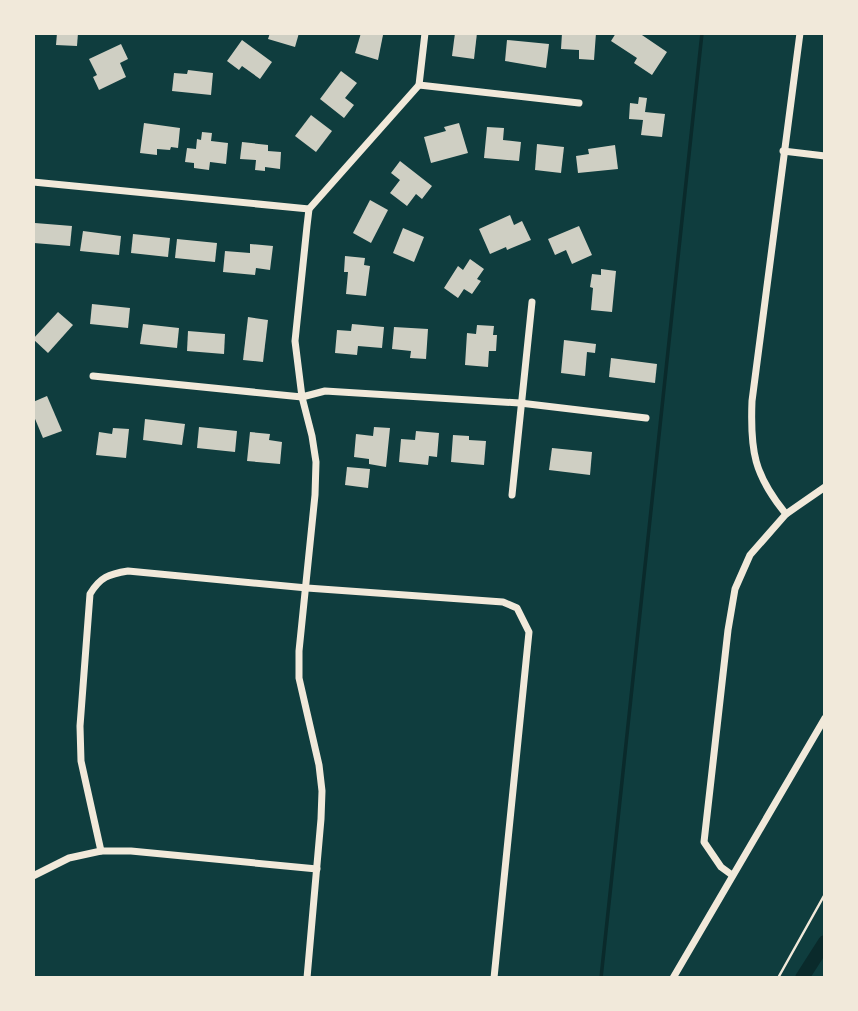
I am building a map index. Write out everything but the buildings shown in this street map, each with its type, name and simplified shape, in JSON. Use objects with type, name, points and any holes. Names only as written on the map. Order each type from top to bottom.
[{"type":"street","points":[[307,978],[322,791],[319,765],[299,678],[299,651],[307,588],[316,462],[302,397],[295,341],[309,209],[419,85],[425,33]]},
{"type":"street","points":[[786,514],[768,493],[756,463],[751,432],[752,401],[800,33]]},
{"type":"street","points":[[419,85],[579,103]]},
{"type":"street","points":[[783,150],[825,156]]},
{"type":"street","points":[[33,182],[309,209]]},
{"type":"street","points":[[512,495],[532,302]]},
{"type":"street","points":[[93,376],[302,397],[325,391],[520,403],[646,418]]},
{"type":"street","points":[[732,875],[713,858],[704,842],[735,589],[750,555],[786,514],[825,487]]},
{"type":"street","points":[[101,851],[81,761],[80,726],[90,594],[98,581],[109,574],[128,571],[307,588],[503,602],[517,608],[529,632],[494,978]]},
{"type":"street","points":[[673,978],[825,718]]},
{"type":"street","points":[[33,876],[69,858],[101,851],[131,851],[317,869]]},
{"type":"path","points":[[778,978],[825,894]]},
{"type":"waterway","points":[[601,978],[702,33]]},
{"type":"waterway","points":[[802,978],[825,942]]}]
